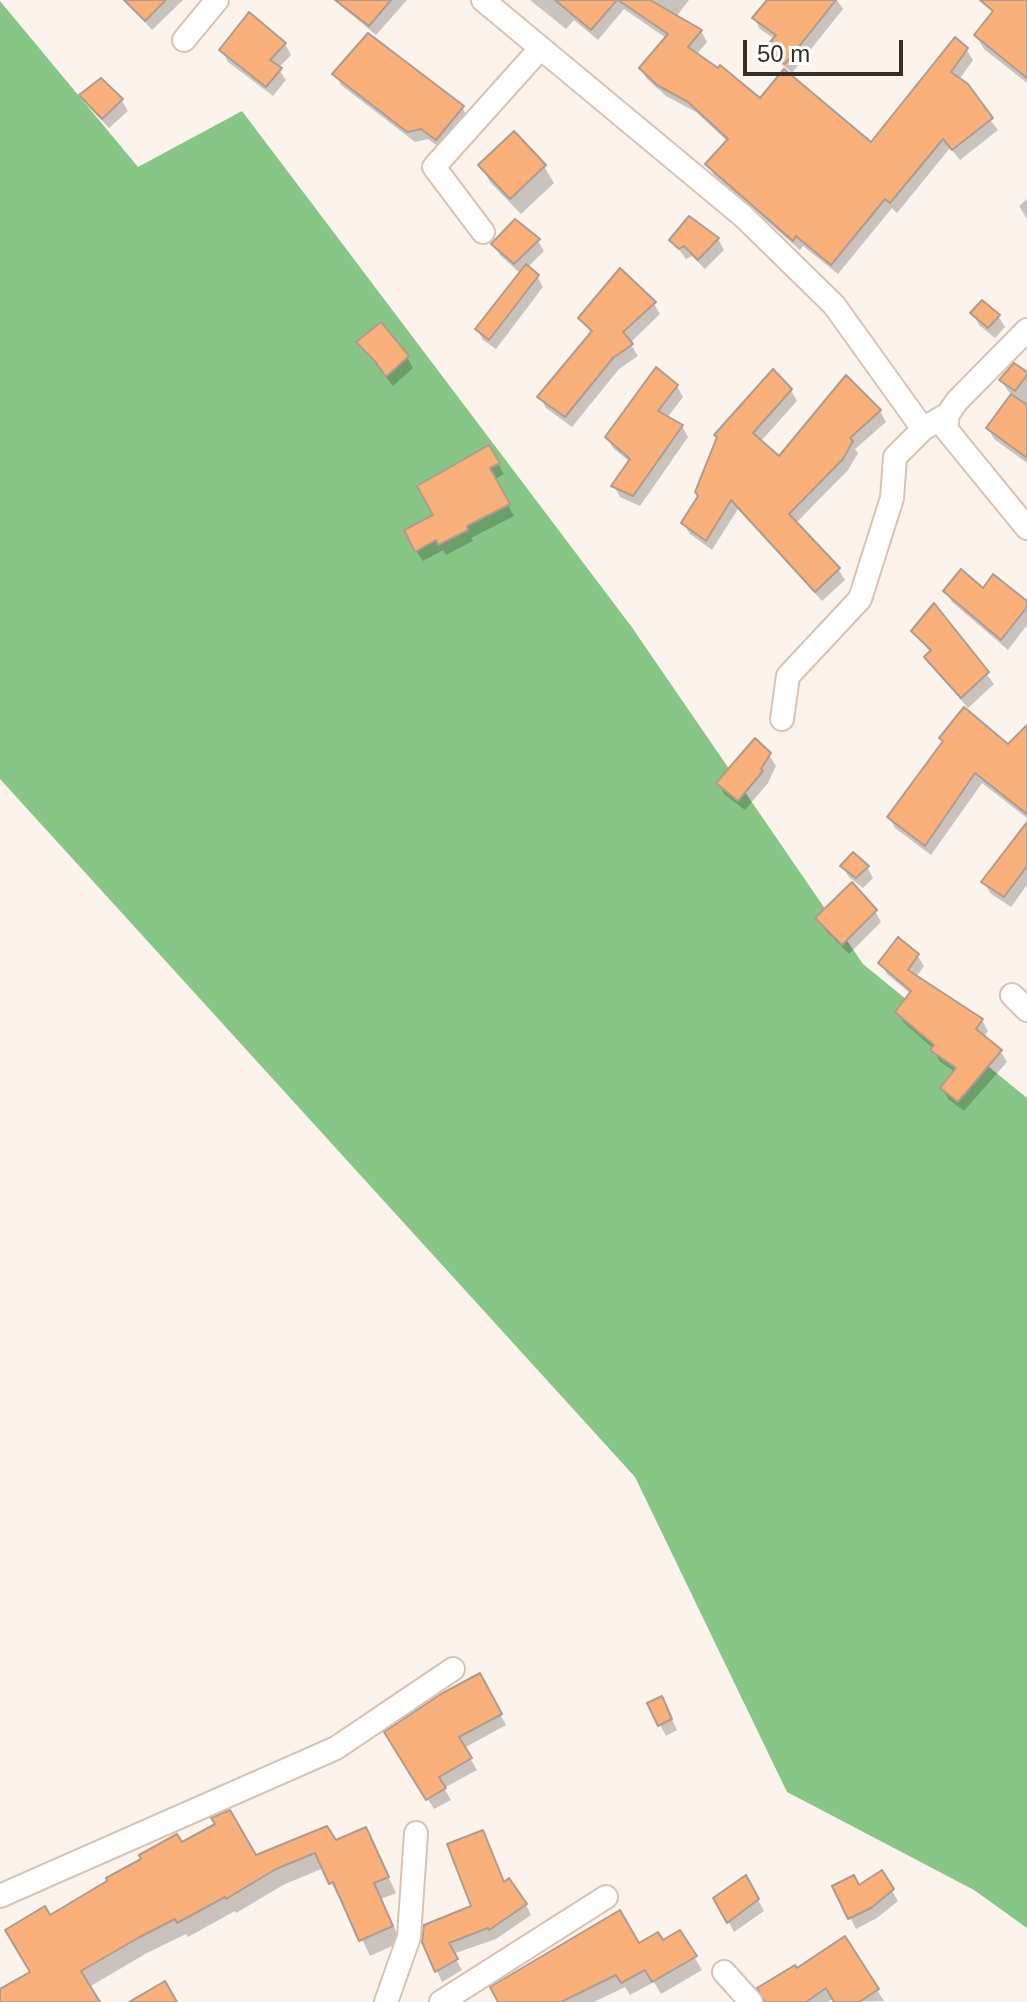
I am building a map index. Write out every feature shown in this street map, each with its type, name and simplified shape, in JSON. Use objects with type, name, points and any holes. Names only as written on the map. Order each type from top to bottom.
[{"type":"street","points":[[184,40],[217,0]]},
{"type":"street","points":[[483,0],[539,50],[743,216],[834,305],[923,429]]},
{"type":"street","points":[[483,232],[434,167],[539,50]]},
{"type":"street","points":[[782,719],[788,676],[860,599],[892,498],[895,457],[923,429],[948,414],[1027,330]]},
{"type":"street","points":[[948,414],[946,429],[1027,528]]},
{"type":"street","points":[[0,1896],[336,1748],[453,1669]]},
{"type":"street","points":[[386,2002],[409,1937],[416,1833]]},
{"type":"street","points":[[441,2002],[606,1897]]},
{"type":"street","points":[[724,1972],[751,2002]]},
{"type":"green space","points":[[0,1],[138,167],[242,111],[631,626],[863,964],[1027,1098],[1027,1928],[974,1890],[787,1792],[635,1477],[0,779]]},
{"type":"building","points":[[124,0],[166,0],[145,21]]},
{"type":"building","points":[[335,0],[391,0],[369,26]]},
{"type":"building","points":[[555,0],[617,0],[591,30]]},
{"type":"building","points":[[618,0],[650,0],[702,30],[688,47],[718,68],[720,65],[760,98],[784,69],[871,142],[955,37],[968,48],[951,72],[968,84],[993,118],[952,150],[943,139],[890,203],[885,199],[831,265],[796,236],[793,241],[705,164],[728,139],[688,102],[657,85],[639,68],[668,34]]},
{"type":"building","points":[[767,0],[836,0],[785,64],[766,47],[776,35],[752,18]]},
{"type":"building","points":[[980,0],[1027,0],[1027,78],[974,35],[993,11]]},
{"type":"building","points":[[249,12],[286,43],[270,60],[282,68],[266,87],[219,50]]},
{"type":"building","points":[[368,33],[464,106],[436,140],[421,129],[407,132],[332,74]]},
{"type":"building","points":[[101,78],[123,99],[102,119],[79,95]]},
{"type":"building","points":[[514,131],[546,165],[510,199],[478,165]]},
{"type":"building","points":[[689,216],[719,238],[698,260],[684,246],[679,249],[669,240]]},
{"type":"building","points":[[515,219],[540,239],[514,264],[491,244]]},
{"type":"building","points":[[526,264],[539,275],[489,340],[475,329]]},
{"type":"building","points":[[620,268],[656,302],[623,332],[633,344],[613,358],[565,417],[537,397],[592,331],[578,318]]},
{"type":"building","points":[[982,300],[1000,315],[988,328],[970,313]]},
{"type":"building","points":[[381,322],[409,356],[386,377],[356,342]]},
{"type":"building","points":[[1014,363],[1027,372],[1015,391],[999,380]]},
{"type":"building","points":[[656,367],[678,385],[658,411],[683,425],[633,496],[611,486],[630,459],[605,437]]},
{"type":"building","points":[[773,369],[792,389],[753,433],[779,456],[846,375],[881,410],[850,438],[853,441],[843,459],[789,514],[840,568],[815,592],[731,500],[706,541],[681,523],[698,496],[695,492],[717,437],[714,435]]},
{"type":"building","points":[[1011,394],[1027,405],[1027,458],[986,428]]},
{"type":"building","points":[[489,445],[500,463],[490,468],[510,504],[467,526],[468,530],[438,545],[436,540],[415,552],[404,530],[433,515],[417,486]]},
{"type":"building","points":[[961,569],[983,588],[993,574],[1027,601],[1027,607],[1001,640],[943,591]]},
{"type":"building","points":[[934,603],[989,672],[961,698],[924,657],[931,650],[911,631]]},
{"type":"building","points":[[964,707],[1008,744],[1027,725],[1027,814],[975,773],[925,846],[887,817],[943,741],[939,738]]},
{"type":"building","points":[[755,738],[771,753],[761,769],[763,771],[738,801],[716,783]]},
{"type":"building","points":[[1027,822],[1027,866],[1004,897],[981,882]]},
{"type":"building","points":[[853,852],[869,866],[856,878],[840,866]]},
{"type":"building","points":[[852,882],[877,910],[842,945],[815,918]]},
{"type":"building","points":[[898,937],[919,954],[908,970],[983,1019],[976,1029],[1002,1050],[958,1102],[940,1088],[956,1068],[930,1050],[934,1045],[895,1012],[911,991],[878,963]]},
{"type":"building","points":[[480,1673],[502,1714],[459,1737],[472,1758],[439,1777],[446,1788],[426,1800],[384,1732],[441,1694]]},
{"type":"building","points":[[662,1696],[672,1719],[658,1726],[647,1703]]},
{"type":"building","points":[[230,1810],[256,1855],[327,1826],[336,1840],[366,1827],[389,1877],[374,1883],[393,1926],[359,1941],[333,1882],[329,1884],[315,1853],[276,1869],[177,1923],[175,1919],[81,1971],[100,2002],[0,2002],[0,1989],[30,1972],[5,1930],[45,1906],[50,1915],[141,1859],[139,1855],[177,1834],[182,1842],[215,1824],[211,1818]]},
{"type":"building","points":[[483,1830],[504,1882],[509,1878],[527,1904],[489,1930],[449,1943],[458,1959],[435,1972],[422,1942],[424,1925],[471,1906],[447,1844]]},
{"type":"building","points":[[882,1870],[894,1889],[871,1908],[848,1919],[832,1886],[854,1875],[859,1885]]},
{"type":"building","points":[[746,1875],[759,1899],[727,1923],[713,1898]]},
{"type":"building","points":[[620,1910],[639,1943],[658,1932],[663,1940],[680,1930],[697,1956],[652,1982],[645,1970],[621,1983],[616,1975],[561,2002],[498,2002],[490,1987]]},
{"type":"building","points":[[845,1936],[879,1989],[859,2002],[834,2002],[826,1988],[806,2002],[765,2002],[757,1988],[795,1965],[797,1968]]},
{"type":"building","points":[[165,1981],[177,2002],[129,2002]]}]
